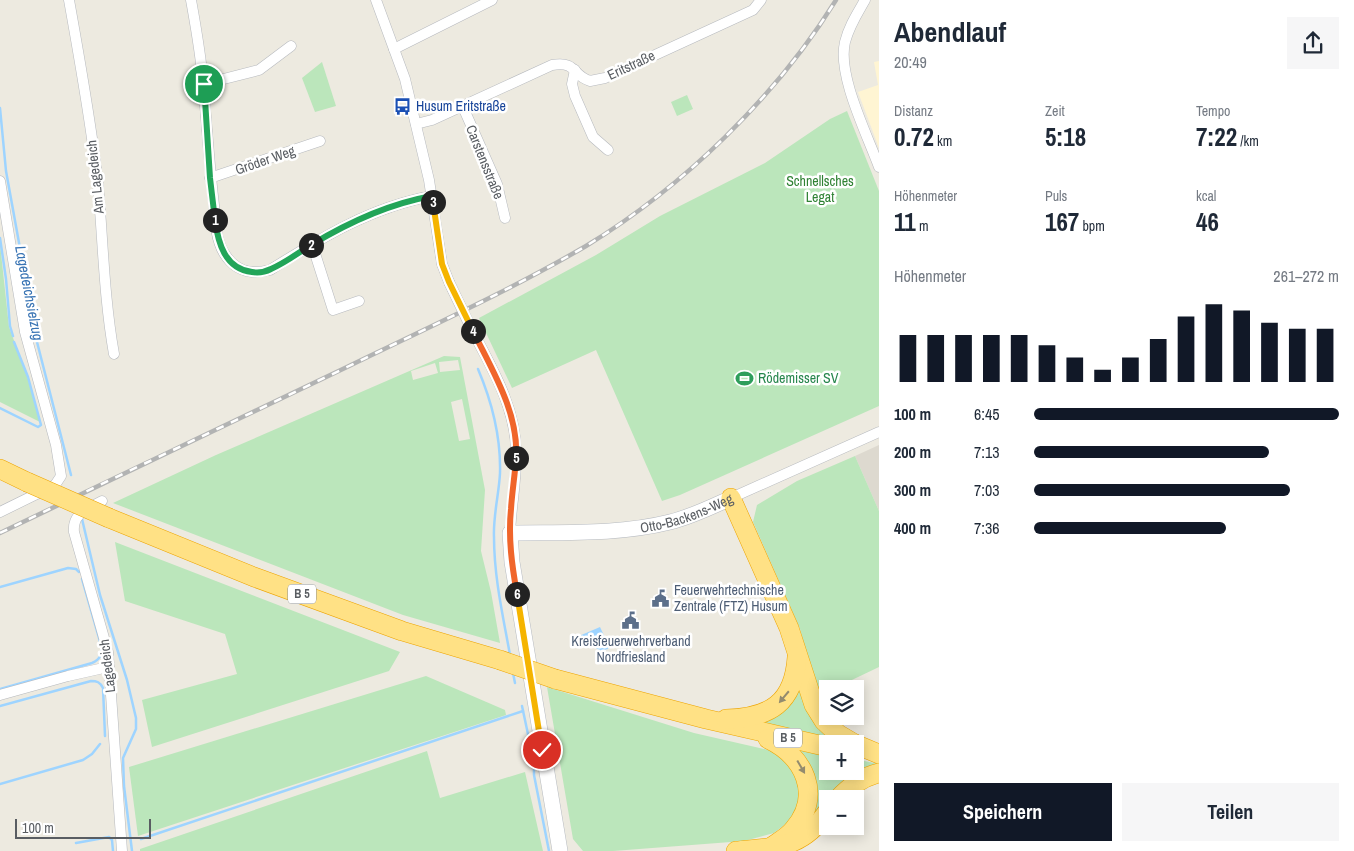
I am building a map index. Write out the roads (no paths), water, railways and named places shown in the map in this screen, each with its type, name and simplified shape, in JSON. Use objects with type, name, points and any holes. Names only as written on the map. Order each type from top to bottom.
[{"type":"highway","name":"B 5","points":[[0,469],[27,482],[106,509],[254,577],[402,631],[555,678],[748,730],[819,745]]},
{"type":"highway","points":[[730,498],[789,628],[814,705],[824,721],[840,735]]},
{"type":"highway","points":[[706,719],[744,719],[764,713],[778,704],[790,691],[796,671],[797,651]]},
{"type":"highway","points":[[748,730],[778,744],[794,756],[804,770],[809,788],[807,806],[802,819],[793,831],[770,848]]},
{"type":"highway","points":[[864,748],[879,756]]},
{"type":"highway","points":[[864,754],[879,756]]},
{"type":"highway","points":[[846,790],[864,777],[879,773]]},
{"type":"highway","points":[[736,851],[787,846],[808,834],[819,824]]},
{"type":"street","name":"Am Lagedeich","points":[[69,0],[80,58],[98,183],[106,302],[114,354]]},
{"type":"street","points":[[191,0],[204,84],[210,178],[217,234],[223,252],[232,264],[245,272],[257,273],[270,270],[312,244],[371,213],[432,196]]},
{"type":"street","points":[[376,0],[405,79],[432,196],[442,264],[472,330],[502,389],[510,411],[516,452],[510,509],[513,572],[560,851]]},
{"type":"street","points":[[394,49],[492,0]]},
{"type":"street","name":"Eritstraße","points":[[416,124],[432,120],[463,107],[552,65],[567,64],[580,76],[590,81],[605,78],[752,10],[761,0]]},
{"type":"street","points":[[865,0],[852,22],[845,43],[843,60],[846,80],[879,167]]},
{"type":"street","points":[[204,84],[259,70],[291,46]]},
{"type":"street","points":[[575,70],[572,84],[575,96],[594,137],[608,150]]},
{"type":"street","name":"Carstensstraße","points":[[463,107],[497,184],[505,218]]},
{"type":"street","name":"Gröder Weg","points":[[210,178],[320,141]]},
{"type":"street","points":[[0,181],[25,332],[61,476],[56,485],[0,512]]},
{"type":"street","points":[[312,244],[333,310],[359,301]]},
{"type":"street","name":"Otto-Backens-Weg","points":[[510,533],[621,531],[647,528],[691,516],[879,432]]},
{"type":"street","name":"Lagedeich","points":[[106,509],[86,510],[73,523],[105,640],[122,851]]},
{"type":"street","points":[[0,695],[108,667]]},
{"type":"water","points":[[600,627],[609,646],[608,649],[600,651],[591,646],[575,646],[572,639]]},
{"type":"waterway","name":"Lagedeichsielzug","points":[[0,108],[6,171],[37,342],[71,475]]},
{"type":"waterway","points":[[0,238],[10,326],[13,336]]},
{"type":"waterway","points":[[0,408],[38,427],[41,425],[28,377],[14,342]]},
{"type":"waterway","points":[[478,369],[491,407],[499,446],[500,473],[494,521],[494,552],[499,596],[510,655]]},
{"type":"waterway","name":"Lagedeichsielzug","points":[[82,519],[100,595],[127,680],[136,718],[136,729],[123,758],[124,786],[132,851]]},
{"type":"waterway","points":[[0,587],[68,568],[76,569],[79,572]]},
{"type":"waterway","points":[[0,689],[92,663],[99,658],[101,645],[82,579]]},
{"type":"waterway","points":[[513,673],[515,683]]},
{"type":"waterway","points":[[0,706],[91,681],[97,682],[103,688],[105,736]]},
{"type":"waterway","points":[[522,706],[532,753]]},
{"type":"waterway","points":[[141,839],[523,711]]},
{"type":"waterway","points":[[0,784],[83,760],[92,754],[100,744]]},
{"type":"waterway","points":[[534,767],[549,851]]},
{"type":"waterway","points":[[76,843],[109,837],[112,840],[113,851]]},
{"type":"railway","points":[[0,533],[468,309],[586,246],[658,196],[725,137],[785,71],[812,36],[836,0]]},
{"type":"place","name":"Husum Eritstraße","points":[[402,106]]},
{"type":"place","name":"Rödemisser SV","points":[[744,378]]},
{"type":"place","name":"Feuerwehrtechnische Zentrale (FTZ) Husum","points":[[660,598]]},
{"type":"place","name":"Kreisfeuerwehrverband Nordfriesland","points":[[631,621]]},
{"type":"park label","name":"Schnellsches Legat","points":[[820,190]]}]
